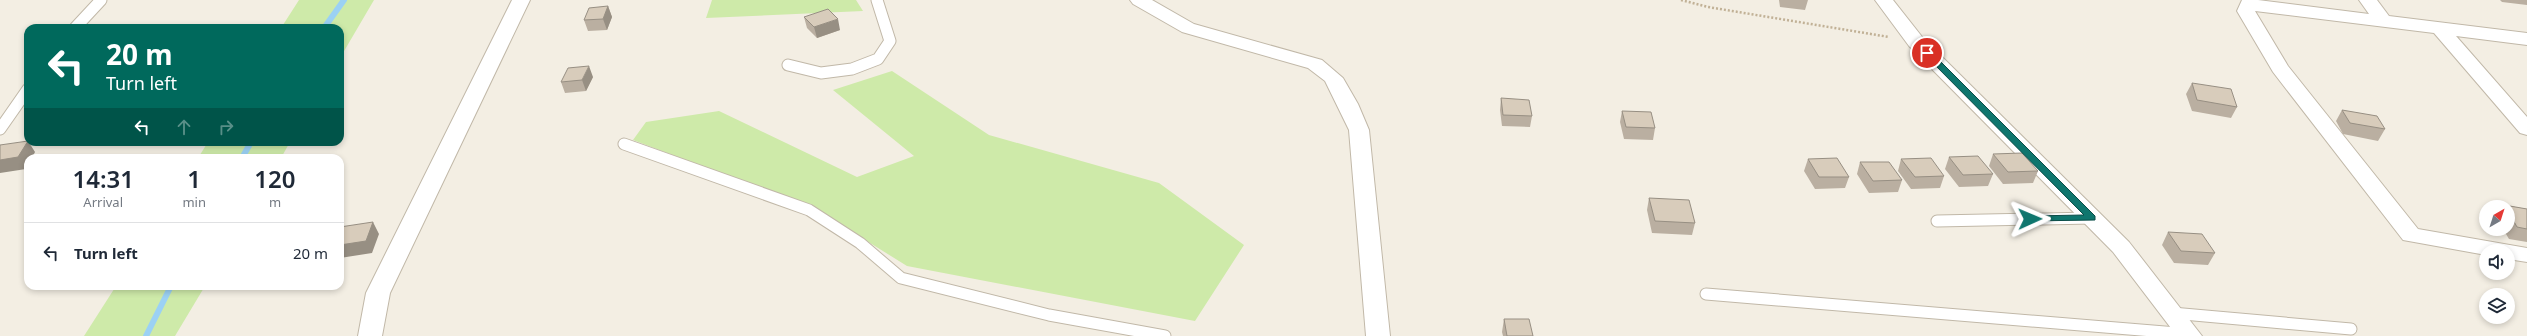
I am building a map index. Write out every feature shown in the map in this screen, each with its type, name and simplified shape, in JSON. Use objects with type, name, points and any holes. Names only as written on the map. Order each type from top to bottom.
[{"type":"street","points":[[370,336],[378,293],[521,0]]},
{"type":"street","points":[[1139,0],[1188,28],[1315,64],[1333,78],[1348,104],[1359,130],[1378,336]]},
{"type":"street","points":[[1884,0],[1916,42],[2121,247],[2189,335]]},
{"type":"street","points":[[2368,0],[2382,19]]},
{"type":"street","points":[[2479,247],[2411,235],[2280,68],[2246,11],[2244,2],[2527,39]]},
{"type":"street","points":[[2439,27],[2527,129]]},
{"type":"street","points":[[2515,253],[2527,255]]},
{"type":"lane","points":[[79,24],[101,0]]},
{"type":"lane","points":[[788,64],[821,73],[852,69],[878,59],[890,41],[877,0]]},
{"type":"lane","points":[[0,129],[24,95]]},
{"type":"lane","points":[[624,144],[809,210],[860,243],[901,278],[1049,315],[1165,336]]},
{"type":"lane","points":[[1937,221],[2092,218]]},
{"type":"lane","points":[[1706,294],[2189,335]]},
{"type":"lane","points":[[2172,313],[2351,329]]},
{"type":"path","points":[[1681,0],[1708,7],[1916,42]]},
{"type":"green space","points":[[299,0],[374,0],[344,51],[344,24],[284,24]]},
{"type":"green space","points":[[712,0],[856,0],[863,11],[706,18]]},
{"type":"green space","points":[[892,71],[989,135],[1159,183],[1244,245],[1195,321],[907,266],[817,210],[633,140],[646,122],[719,111],[857,177],[914,156],[833,90]]},
{"type":"green space","points":[[206,146],[288,146],[283,154],[200,154]]},
{"type":"green space","points":[[113,290],[203,290],[175,336],[84,336]]},
{"type":"building","points":[[608,6],[603,19],[584,20],[589,8]]},
{"type":"building","points":[[828,9],[838,19],[814,27],[804,17]]},
{"type":"building","points":[[589,66],[582,80],[561,82],[568,68]]},
{"type":"building","points":[[2192,83],[2231,89],[2237,107],[2197,100]]},
{"type":"building","points":[[1501,98],[1529,100],[1532,116],[1503,115]]},
{"type":"building","points":[[2342,110],[2377,116],[2385,129],[2350,123]]},
{"type":"building","points":[[1622,111],[1651,112],[1655,128],[1626,127]]},
{"type":"building","points":[[24,142],[25,146],[18,157],[0,160],[0,145]]},
{"type":"building","points":[[2022,153],[2038,171],[2008,172],[1993,154]]},
{"type":"building","points":[[1978,156],[1993,174],[1963,175],[1949,157]]},
{"type":"building","points":[[1837,158],[1849,177],[1819,177],[1808,159]]},
{"type":"building","points":[[1931,158],[1944,176],[1915,177],[1901,159]]},
{"type":"building","points":[[1860,162],[1889,162],[1902,180],[1873,181]]},
{"type":"building","points":[[1649,198],[1689,200],[1695,223],[1655,221]]},
{"type":"building","points":[[2515,207],[2527,209],[2527,229],[2517,227],[2515,223]]},
{"type":"building","points":[[373,222],[366,241],[344,244],[344,226]]},
{"type":"building","points":[[2168,232],[2202,234],[2215,253],[2181,251]]},
{"type":"building","points":[[1504,319],[1529,319],[1533,336],[1507,336]]},
{"type":"waterway","points":[[327,24],[344,0]]},
{"type":"waterway","points":[[244,154],[249,146]]},
{"type":"waterway","points":[[146,336],[169,290]]},
{"type":"route","points":[[1927,53],[2092,218],[2030,219]]}]
